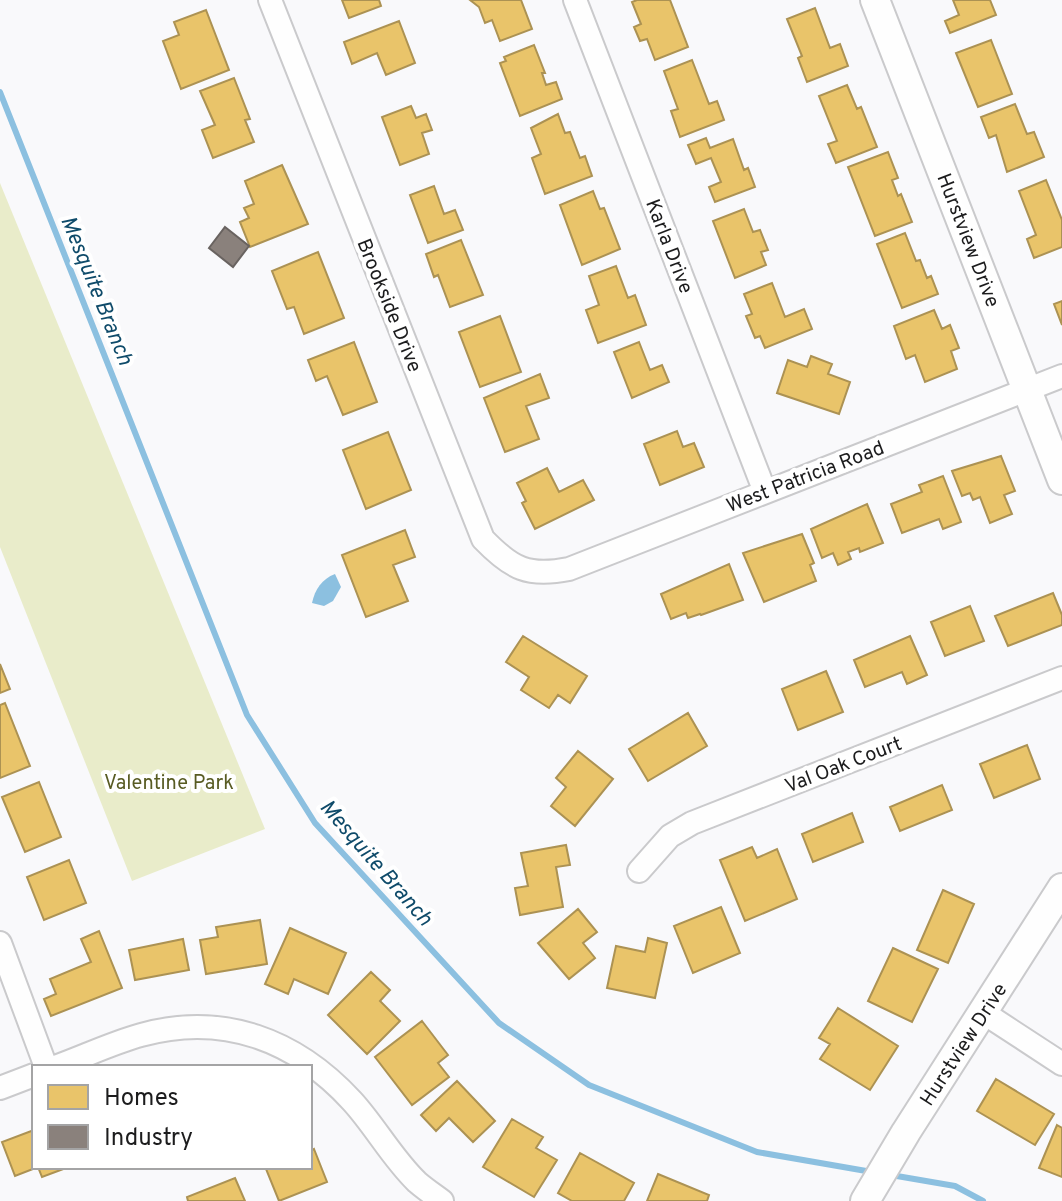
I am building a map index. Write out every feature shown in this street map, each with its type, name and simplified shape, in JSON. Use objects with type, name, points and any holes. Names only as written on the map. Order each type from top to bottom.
[{"type":"street","name":"Brookside Drive","points":[[270,0],[483,539],[502,559],[513,565],[525,571],[547,573]]},
{"type":"street","name":"Karla Drive","points":[[575,0],[765,492]]},
{"type":"street","name":"Hurstview Drive","points":[[875,0],[1062,480]]},
{"type":"street","name":"West Patricia Road","points":[[547,573],[569,569],[1062,376]]},
{"type":"street","name":"Val Oak Court","points":[[639,871],[670,836],[692,823],[1062,678]]},
{"type":"street","name":"Hurstview Drive","points":[[865,1201],[1062,888]]},
{"type":"street","points":[[0,943],[45,1065]]},
{"type":"street","points":[[984,1013],[1062,1064]]},
{"type":"street","points":[[60,1065],[142,1035],[178,1029],[206,1027],[238,1031],[277,1043],[312,1065],[352,1101],[417,1182],[442,1201]]},
{"type":"street","points":[[0,1088],[32,1076]]},
{"type":"green space","name":"Valentine Park","points":[[0,183],[265,829],[132,881],[0,547]]},
{"type":"water","points":[[335,574],[341,587],[333,601],[324,606],[312,603],[320,585]]},
{"type":"building: Homes","points":[[342,0],[379,0],[381,6],[349,18]]},
{"type":"building: Homes","points":[[470,0],[521,0],[532,29],[500,41],[492,20],[485,23],[479,7]]},
{"type":"building: Homes","points":[[670,0],[688,47],[655,60],[647,39],[640,41],[634,27],[641,24],[632,2]]},
{"type":"building: Homes","points":[[953,0],[990,0],[996,15],[950,33],[945,21],[959,15]]},
{"type":"building: Homes","points":[[815,8],[830,48],[840,44],[848,66],[807,82],[798,58],[802,56],[787,19]]},
{"type":"building: Homes","points":[[206,10],[229,70],[181,89],[163,41],[179,35],[174,22]]},
{"type":"building: Homes","points":[[399,21],[415,63],[386,75],[377,53],[352,64],[344,42]]},
{"type":"building: Homes","points":[[991,40],[1012,94],[978,107],[956,53]]},
{"type":"building: Homes","points":[[534,45],[545,73],[542,73],[546,85],[556,82],[562,99],[520,116],[500,63],[506,61],[504,57]]},
{"type":"building: Homes","points":[[692,60],[709,104],[717,101],[724,120],[680,137],[671,111],[678,109],[664,71]]},
{"type":"building: Homes","points":[[234,78],[250,119],[245,120],[254,142],[213,158],[202,130],[215,125],[200,91]]},
{"type":"building: Homes","points":[[847,85],[857,109],[861,107],[877,147],[836,163],[828,144],[837,141],[819,96]]},
{"type":"building: Homes","points":[[1015,104],[1027,134],[1034,132],[1044,157],[1007,172],[996,135],[989,138],[981,117]]},
{"type":"building: Homes","points":[[411,106],[416,118],[426,114],[432,130],[422,133],[429,154],[400,165],[382,117]]},
{"type":"building: Homes","points":[[558,114],[565,133],[570,132],[580,158],[585,156],[592,176],[545,194],[532,158],[541,154],[531,128]]},
{"type":"building: Homes","points":[[706,138],[710,148],[733,139],[744,170],[748,168],[755,187],[715,202],[709,187],[721,182],[711,158],[696,164],[688,145]]},
{"type":"building: Homes","points":[[888,152],[898,178],[892,180],[912,222],[875,236],[848,167]]},
{"type":"building: Homes","points":[[282,165],[308,224],[250,247],[240,222],[249,218],[244,208],[254,204],[245,181]]},
{"type":"building: Homes","points":[[1046,180],[1062,220],[1062,247],[1034,258],[1027,239],[1036,235],[1019,191]]},
{"type":"building: Homes","points":[[434,186],[444,214],[455,210],[463,230],[428,243],[410,195]]},
{"type":"building: Homes","points":[[593,191],[600,209],[604,208],[620,249],[582,265],[560,205]]},
{"type":"building: Homes","points":[[744,209],[753,232],[760,230],[768,250],[761,252],[766,265],[735,278],[713,221]]},
{"type":"building: Homes","points":[[905,233],[916,261],[920,260],[927,278],[931,276],[938,294],[902,308],[877,244]]},
{"type":"building: Homes","points":[[461,240],[483,295],[450,307],[426,254]]},
{"type":"building: Homes","points":[[318,252],[344,318],[304,334],[294,307],[287,309],[272,271]]},
{"type":"building: Homes","points":[[616,266],[628,298],[635,295],[646,325],[598,343],[586,310],[599,305],[589,276]]},
{"type":"building: Homes","points":[[772,283],[785,317],[804,309],[812,329],[765,348],[760,336],[755,338],[746,316],[752,314],[744,294]]},
{"type":"building: Homes","points":[[1062,301],[1062,325],[1054,304]]},
{"type":"building: Homes","points":[[934,310],[942,329],[950,325],[959,348],[951,351],[957,369],[925,382],[915,355],[906,359],[894,326]]},
{"type":"building: Homes","points":[[500,316],[521,372],[480,387],[459,332]]},
{"type":"building: Homes","points":[[354,342],[377,402],[343,415],[327,376],[316,381],[308,360]]},
{"type":"building: Homes","points":[[639,342],[650,370],[662,365],[669,382],[632,398],[614,352]]},
{"type":"building: Homes","points":[[811,356],[832,364],[828,374],[850,382],[839,414],[777,393],[788,360],[807,367]]},
{"type":"building: Homes","points":[[540,374],[549,398],[526,406],[539,439],[505,452],[484,398]]},
{"type":"building: Homes","points":[[677,431],[683,447],[694,443],[704,467],[660,485],[644,444]]},
{"type":"building: Homes","points":[[388,432],[411,490],[366,509],[343,450]]},
{"type":"building: Homes","points":[[1001,456],[1015,491],[1004,495],[1012,514],[990,523],[980,497],[973,500],[970,493],[962,496],[952,471]]},
{"type":"building: Homes","points":[[547,468],[559,492],[583,480],[594,500],[535,529],[522,503],[526,501],[517,483]]},
{"type":"building: Homes","points":[[943,476],[961,522],[943,529],[939,519],[902,533],[891,504],[922,492],[919,485]]},
{"type":"building: Homes","points":[[867,504],[883,543],[860,552],[859,548],[848,552],[851,559],[838,565],[833,553],[822,558],[811,529]]},
{"type":"building: Homes","points":[[405,530],[415,557],[393,565],[408,601],[366,617],[342,555]]},
{"type":"building: Homes","points":[[802,534],[814,563],[810,565],[816,581],[764,602],[743,553]]},
{"type":"building: Homes","points":[[729,564],[743,600],[701,615],[688,618],[686,613],[671,619],[661,594]]},
{"type":"building: Homes","points":[[1053,593],[1062,615],[1062,625],[1008,646],[995,616]]},
{"type":"building: Homes","points":[[970,606],[984,641],[945,656],[931,622]]},
{"type":"building: Homes","points":[[523,636],[587,676],[570,703],[558,695],[549,708],[521,690],[529,677],[506,662]]},
{"type":"building: Homes","points":[[910,636],[927,675],[907,684],[902,672],[865,687],[854,660]]},
{"type":"building: Homes","points":[[0,664],[10,689],[0,693]]},
{"type":"building: Homes","points":[[826,671],[843,712],[798,730],[782,689]]},
{"type":"building: Homes","points":[[5,703],[30,766],[0,778],[0,705]]},
{"type":"building: Homes","points":[[688,713],[707,746],[648,781],[629,749]]},
{"type":"building: Homes","points":[[1027,745],[1040,779],[994,798],[980,764]]},
{"type":"building: Homes","points":[[578,751],[613,779],[575,826],[551,806],[566,787],[556,778]]},
{"type":"building: Homes","points":[[39,782],[61,837],[25,852],[2,797]]},
{"type":"building: Homes","points":[[942,785],[952,810],[900,831],[890,807]]},
{"type":"building: Homes","points":[[852,813],[863,842],[813,862],[802,834]]},
{"type":"building: Homes","points":[[566,845],[570,865],[556,867],[563,907],[520,915],[515,888],[528,886],[521,853]]},
{"type":"building: Homes","points":[[752,847],[757,858],[777,849],[797,899],[745,921],[720,860]]},
{"type":"building: Homes","points":[[69,860],[86,903],[44,920],[27,877]]},
{"type":"building: Homes","points":[[943,890],[974,904],[948,963],[917,950]]},
{"type":"building: Homes","points":[[721,907],[740,953],[693,973],[674,926]]},
{"type":"building: Homes","points":[[578,909],[597,932],[583,943],[595,958],[569,979],[538,943]]},
{"type":"building: Homes","points":[[260,920],[267,964],[206,974],[200,940],[218,937],[216,927]]},
{"type":"building: Homes","points":[[290,928],[346,953],[328,994],[294,979],[288,994],[265,984]]},
{"type":"building: Homes","points":[[99,931],[122,988],[51,1016],[44,999],[56,994],[50,979],[91,962],[81,939]]},
{"type":"building: Homes","points":[[648,938],[667,943],[655,998],[607,988],[616,946],[645,952]]},
{"type":"building: Homes","points":[[183,939],[189,970],[135,980],[129,950]]},
{"type":"building: Homes","points":[[893,948],[938,969],[912,1022],[868,1001]]},
{"type":"building: Homes","points":[[371,972],[390,990],[380,1001],[400,1021],[367,1054],[328,1015]]},
{"type":"building: Homes","points":[[838,1008],[898,1046],[870,1090],[820,1059],[830,1044],[819,1038]]},
{"type":"building: Homes","points":[[422,1021],[448,1055],[438,1063],[449,1077],[412,1105],[375,1057]]},
{"type":"building: Homes","points":[[996,1079],[1054,1114],[1035,1145],[977,1111]]},
{"type":"building: Homes","points":[[457,1081],[495,1121],[473,1142],[449,1118],[436,1131],[421,1115]]},
{"type":"building: Homes","points":[[512,1119],[543,1137],[536,1148],[557,1160],[534,1197],[483,1167]]},
{"type":"building: Homes","points":[[1057,1125],[1062,1128],[1062,1177],[1039,1168]]},
{"type":"building: Homes","points":[[32,1131],[33,1169],[15,1176],[2,1142]]},
{"type":"building: Homes","points":[[312,1150],[327,1182],[279,1201],[266,1169],[312,1169]]},
{"type":"building: Homes","points":[[580,1153],[634,1183],[624,1201],[572,1201],[558,1193]]},
{"type":"building: Homes","points":[[39,1169],[63,1169],[42,1177]]},
{"type":"building: Homes","points":[[658,1174],[709,1195],[707,1201],[647,1201]]},
{"type":"building: Homes","points":[[235,1178],[245,1201],[188,1201],[187,1197]]},
{"type":"building: Industry","points":[[225,227],[249,246],[233,267],[209,248]]},
{"type":"waterway","name":"Mesquite Branch","points":[[0,92],[247,715],[315,823],[499,1023],[589,1085],[757,1152],[872,1172]]},
{"type":"waterway","name":"Mesquite Branch","points":[[891,1175],[955,1186],[983,1201]]}]
